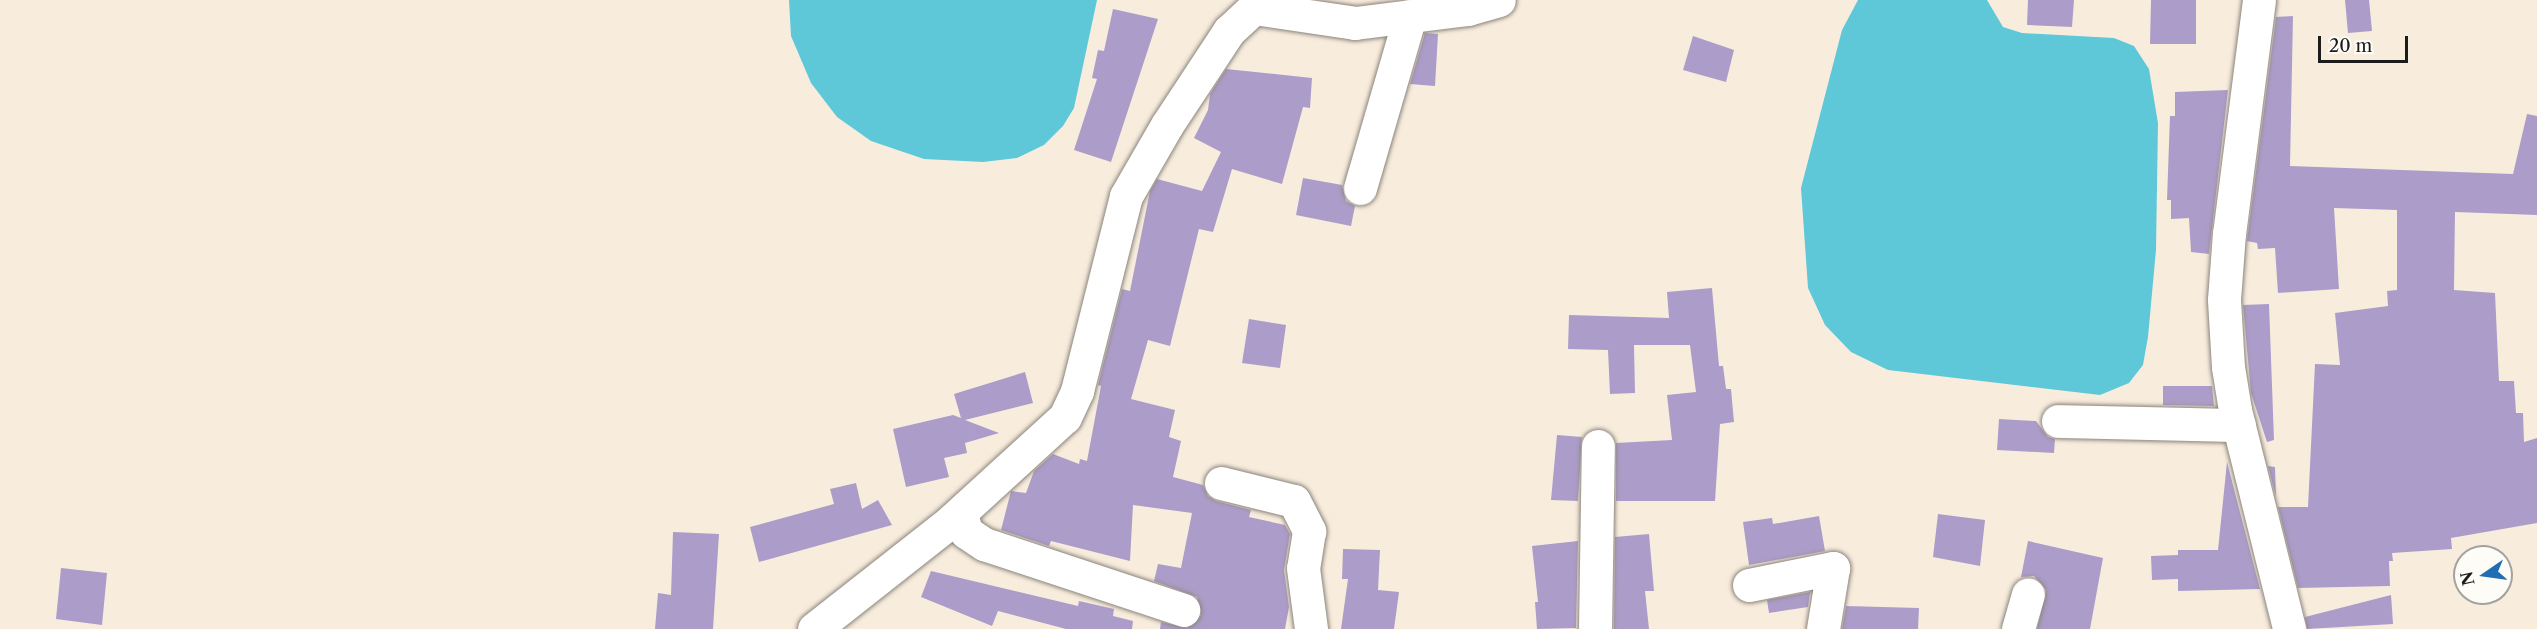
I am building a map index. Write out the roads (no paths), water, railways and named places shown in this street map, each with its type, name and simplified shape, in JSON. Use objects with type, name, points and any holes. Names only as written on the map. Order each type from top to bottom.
[{"type":"street","points":[[814,629],[961,513],[1065,417],[1077,391],[1126,196],[1167,125],[1229,31],[1254,8],[1354,22],[1468,9],[1499,0]]},
{"type":"street","points":[[2259,0],[2229,233],[2224,300],[2228,367],[2239,425],[2289,629]]},
{"type":"street","points":[[1360,188],[1410,16]]},
{"type":"street","points":[[2058,421],[2239,425]]},
{"type":"street","points":[[1596,629],[1599,446]]},
{"type":"street","points":[[1221,483],[1294,501],[1309,531],[1304,568],[1311,629]]},
{"type":"street","points":[[961,513],[966,532],[984,544],[1183,610]]},
{"type":"street","points":[[1749,585],[1833,568],[1822,629]]},
{"type":"street","points":[[2018,629],[2028,594]]},
{"type":"water","points":[[789,0],[1097,0],[1074,108],[1063,126],[1044,145],[1017,158],[983,162],[924,159],[871,141],[837,117],[811,83],[791,36]]},
{"type":"water","points":[[1858,0],[1987,0],[2003,27],[2022,33],[2114,38],[2134,46],[2149,69],[2158,123],[2156,250],[2148,337],[2143,365],[2129,383],[2100,395],[1888,370],[1851,352],[1825,325],[1808,288],[1801,188],[1842,30]]}]
